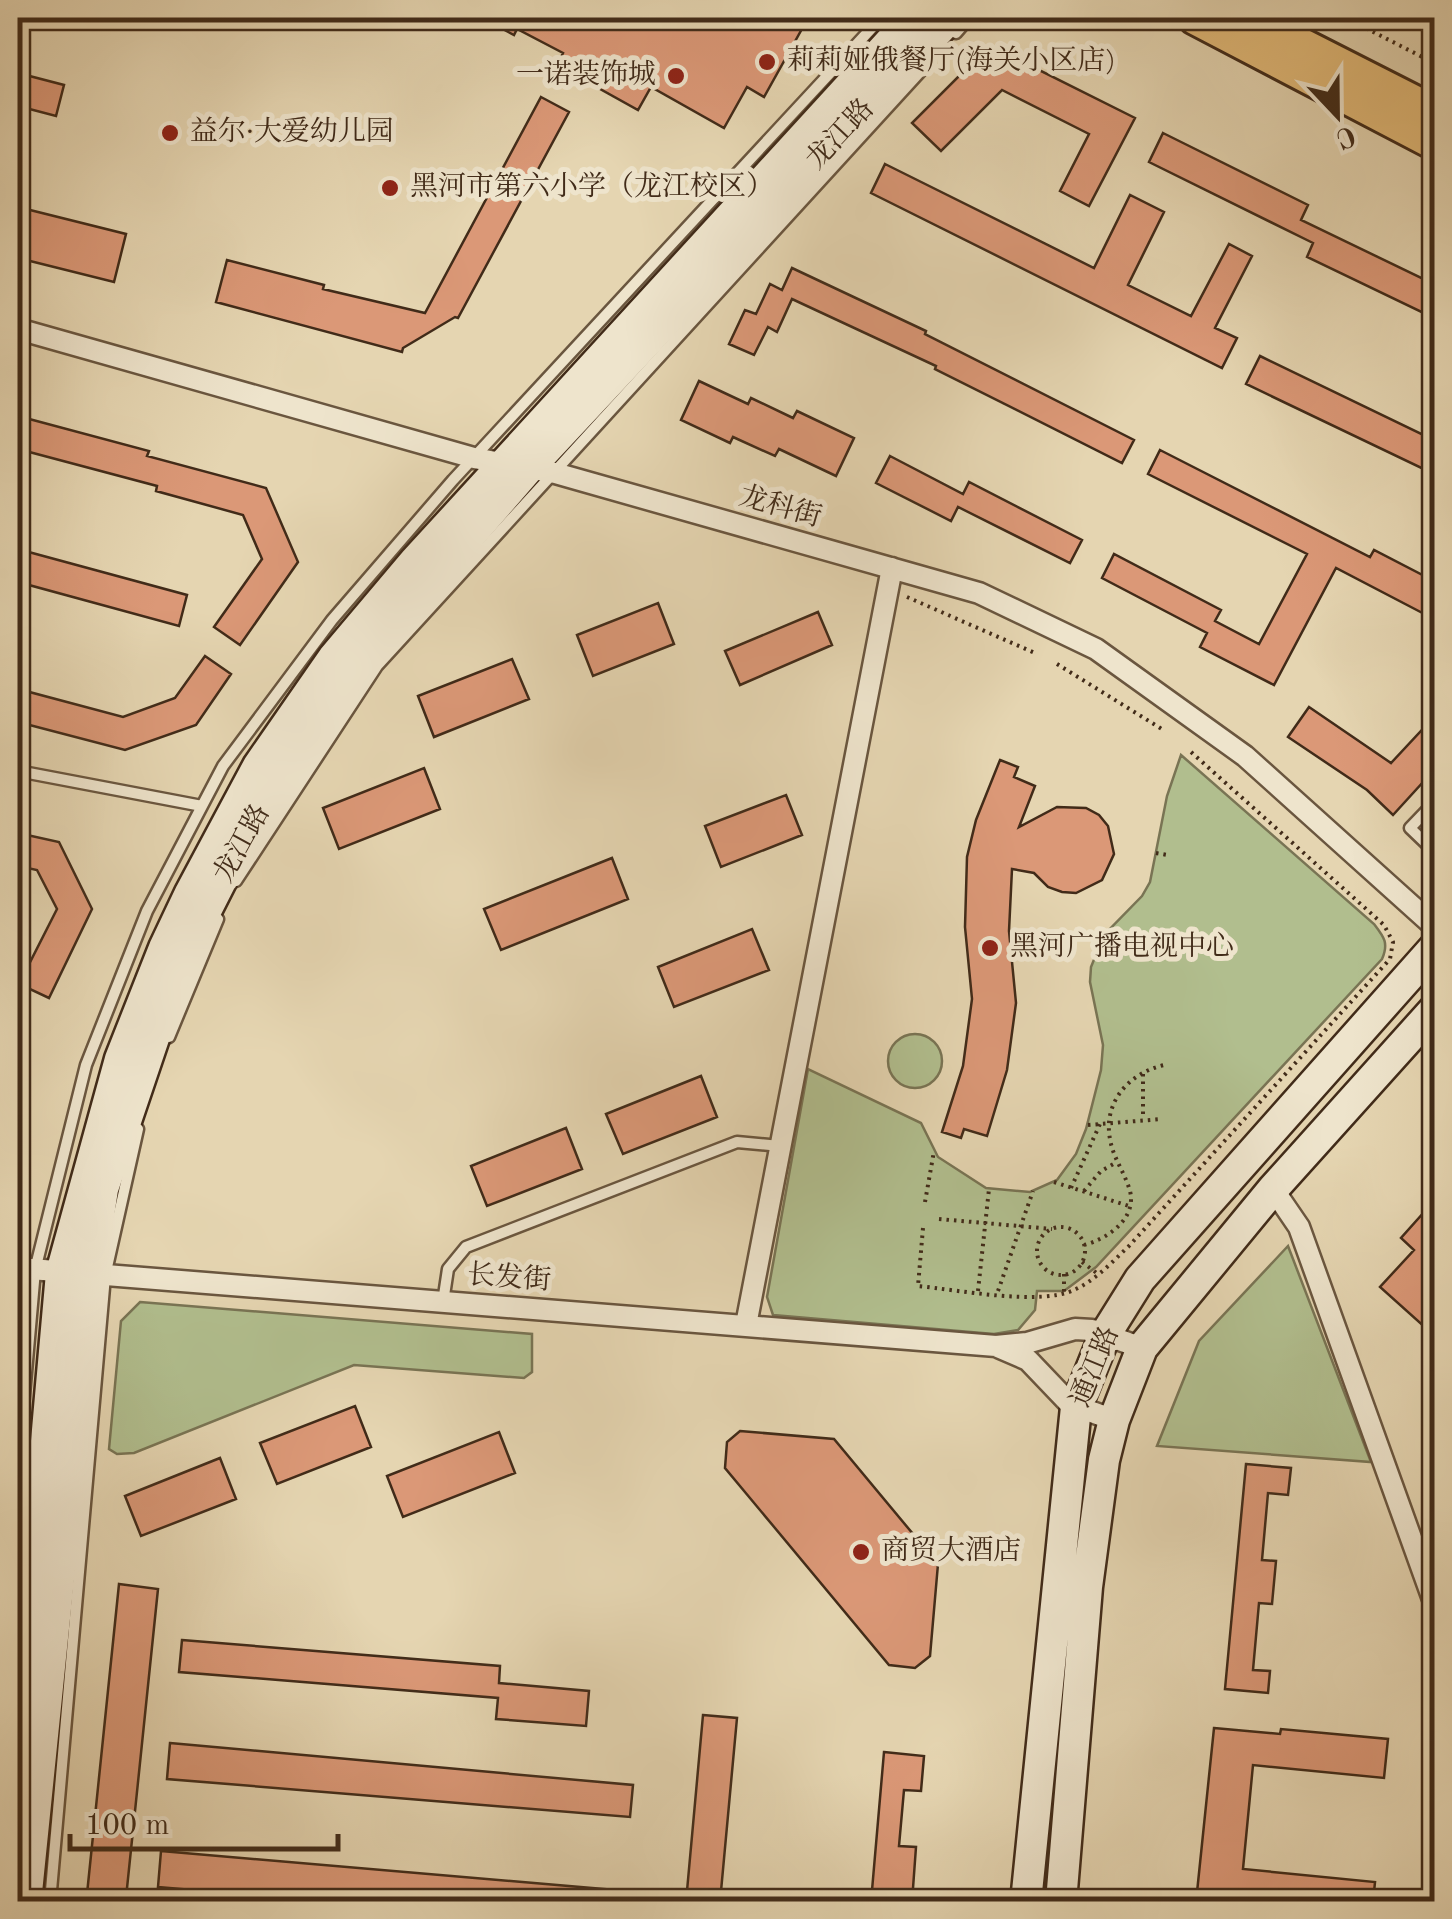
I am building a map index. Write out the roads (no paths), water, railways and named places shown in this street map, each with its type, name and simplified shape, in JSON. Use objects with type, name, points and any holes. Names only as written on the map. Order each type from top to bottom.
[{"type":"main road","points":[[1196,18],[1434,142]]},
{"type":"main road","points":[[1249,18],[1434,112]]},
{"type":"street","name":"龙江路","points":[[530,468],[912,18]]},
{"type":"street","name":"龙江路","points":[[18,1756],[62,1272],[120,1058],[164,948],[258,766],[333,658],[414,562],[530,468],[947,32]]},
{"type":"street","name":"龙科街","points":[[18,330],[474,458],[530,468],[979,593],[1096,649],[1245,756],[1434,926]]},
{"type":"street","points":[[746,1325],[892,568]]},
{"type":"street","name":"通江路","points":[[1026,1902],[1076,1407],[1105,1336],[1140,1279],[1434,948]]},
{"type":"street","name":"通江路","points":[[1061,1902],[1087,1587],[1104,1460],[1114,1420],[1142,1348],[1274,1189],[1434,1010]]},
{"type":"street","points":[[1274,1189],[1299,1227],[1434,1602]]},
{"type":"street","name":"龙江路","points":[[26,1902],[62,1272]]},
{"type":"street","name":"长发街","points":[[62,1272],[996,1346],[1027,1343],[1075,1329],[1142,1348]]},
{"type":"street","name":"长发街","points":[[996,1346],[1028,1360],[1076,1407],[1114,1420]]},
{"type":"lane","points":[[50,1902],[62,1272],[86,1065],[147,911],[224,766],[332,620],[474,458],[881,18]]},
{"type":"lane","points":[[947,32],[969,18]]},
{"type":"lane","points":[[168,1042],[228,895],[377,666],[530,468],[930,61]]},
{"type":"lane","points":[[18,771],[202,806]]},
{"type":"lane","points":[[1434,802],[1410,828],[1434,851]]},
{"type":"lane","points":[[18,1463],[62,1272],[160,1060]]},
{"type":"lane","points":[[443,1302],[448,1269],[466,1246],[737,1142],[780,1146]]},
{"type":"place","name":"莉莉娅俄餐厅(海关小区店)","points":[[767,62]]},
{"type":"place","name":"一诺装饰城","points":[[676,76]]},
{"type":"place","name":"益尔·大爱幼儿园","points":[[170,133]]},
{"type":"place","name":"黑河市第六小学（龙江校区）","points":[[390,188]]},
{"type":"place","name":"黑河广播电视中心","points":[[990,948]]},
{"type":"place","name":"商贸大酒店","points":[[861,1552]]}]
